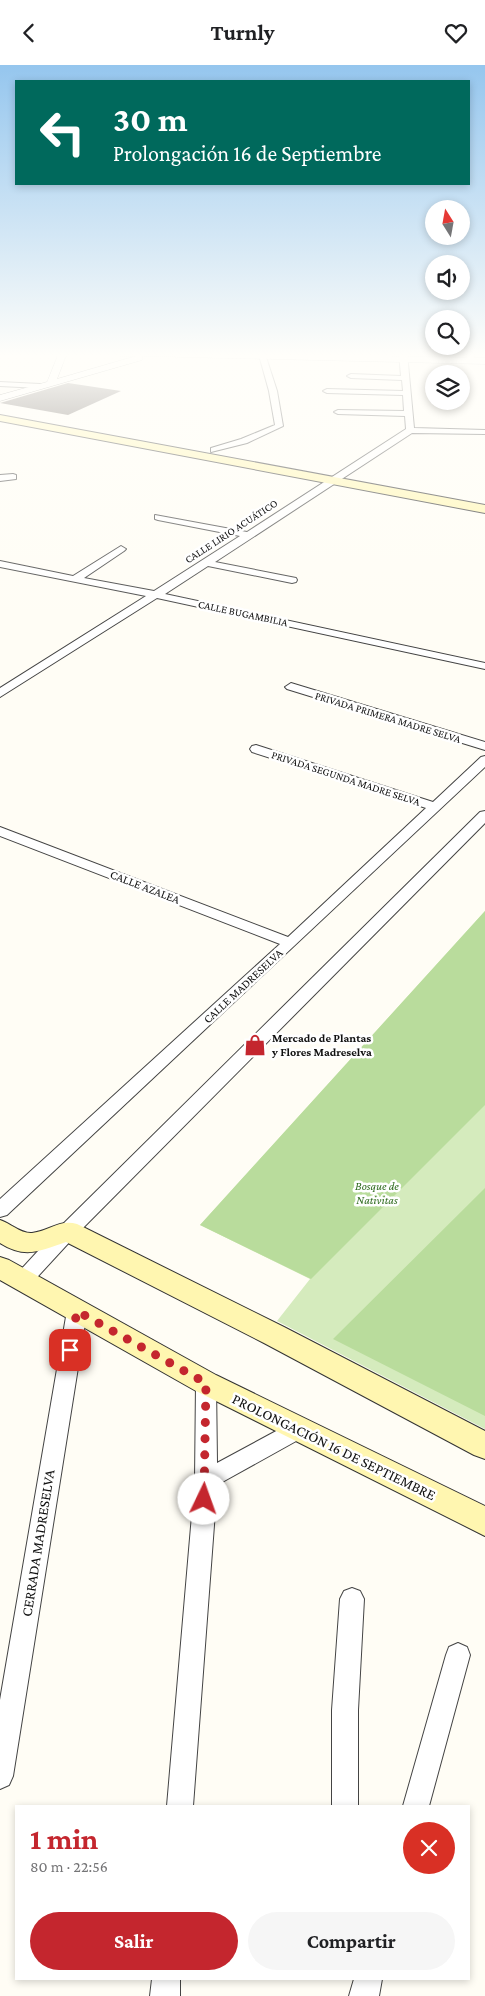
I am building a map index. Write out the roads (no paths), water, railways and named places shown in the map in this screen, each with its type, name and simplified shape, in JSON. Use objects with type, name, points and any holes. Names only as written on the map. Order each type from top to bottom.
[{"type":"main road","points":[[139,443],[335,477],[485,500]]},
{"type":"main road","points":[[176,443],[485,509]]},
{"type":"main road","points":[[0,1230],[19,1243],[33,1243],[68,1231],[274,1335],[485,1446]]},
{"type":"main road","name":"PROLONGACIÓN 16 DE SEPTIEMBRE","points":[[11,1274],[206,1383],[485,1522]]},
{"type":"street","points":[[214,450],[237,443]]},
{"type":"street","name":"CALLE LIRIO ACUÁTICO","points":[[0,693],[206,563],[389,443]]},
{"type":"street","points":[[0,478],[13,477]]},
{"type":"street","points":[[158,517],[249,535]]},
{"type":"street","points":[[75,579],[121,549]]},
{"type":"street","points":[[206,563],[292,580]]},
{"type":"street","name":"CALLE BUGAMBILIA","points":[[0,564],[483,663]]},
{"type":"street","name":"PRIVADA PRIMERA MADRE SELVA","points":[[290,687],[485,746]]},
{"type":"street","name":"PRIVADA SEGUNDA MADRE SELVA","points":[[256,749],[436,807]]},
{"type":"street","name":"CALLE MADRESELVA","points":[[0,1210],[290,943],[485,760]]},
{"type":"street","points":[[11,1274],[68,1231],[485,815]]},
{"type":"street","name":"CALLE AZALEA","points":[[0,831],[290,943]]},
{"type":"street","name":"CERRADA MADRESELVA","points":[[0,1776],[77,1311]]},
{"type":"street","points":[[180,1805],[206,1480],[206,1383]]},
{"type":"street","points":[[206,1480],[299,1429]]},
{"type":"street","points":[[345,1805],[346,1710],[352,1599]]},
{"type":"street","points":[[416,1805],[458,1655]]},
{"type":"street","points":[[165,1996],[166,1980]]},
{"type":"street","points":[[364,1996],[368,1980]]},
{"type":"place","name":"Mercado de Plantas y Flores Madreselva","points":[[255,1045]]},
{"type":"park label","name":"Bosque de Nativitas","points":[[377,1193]]}]
